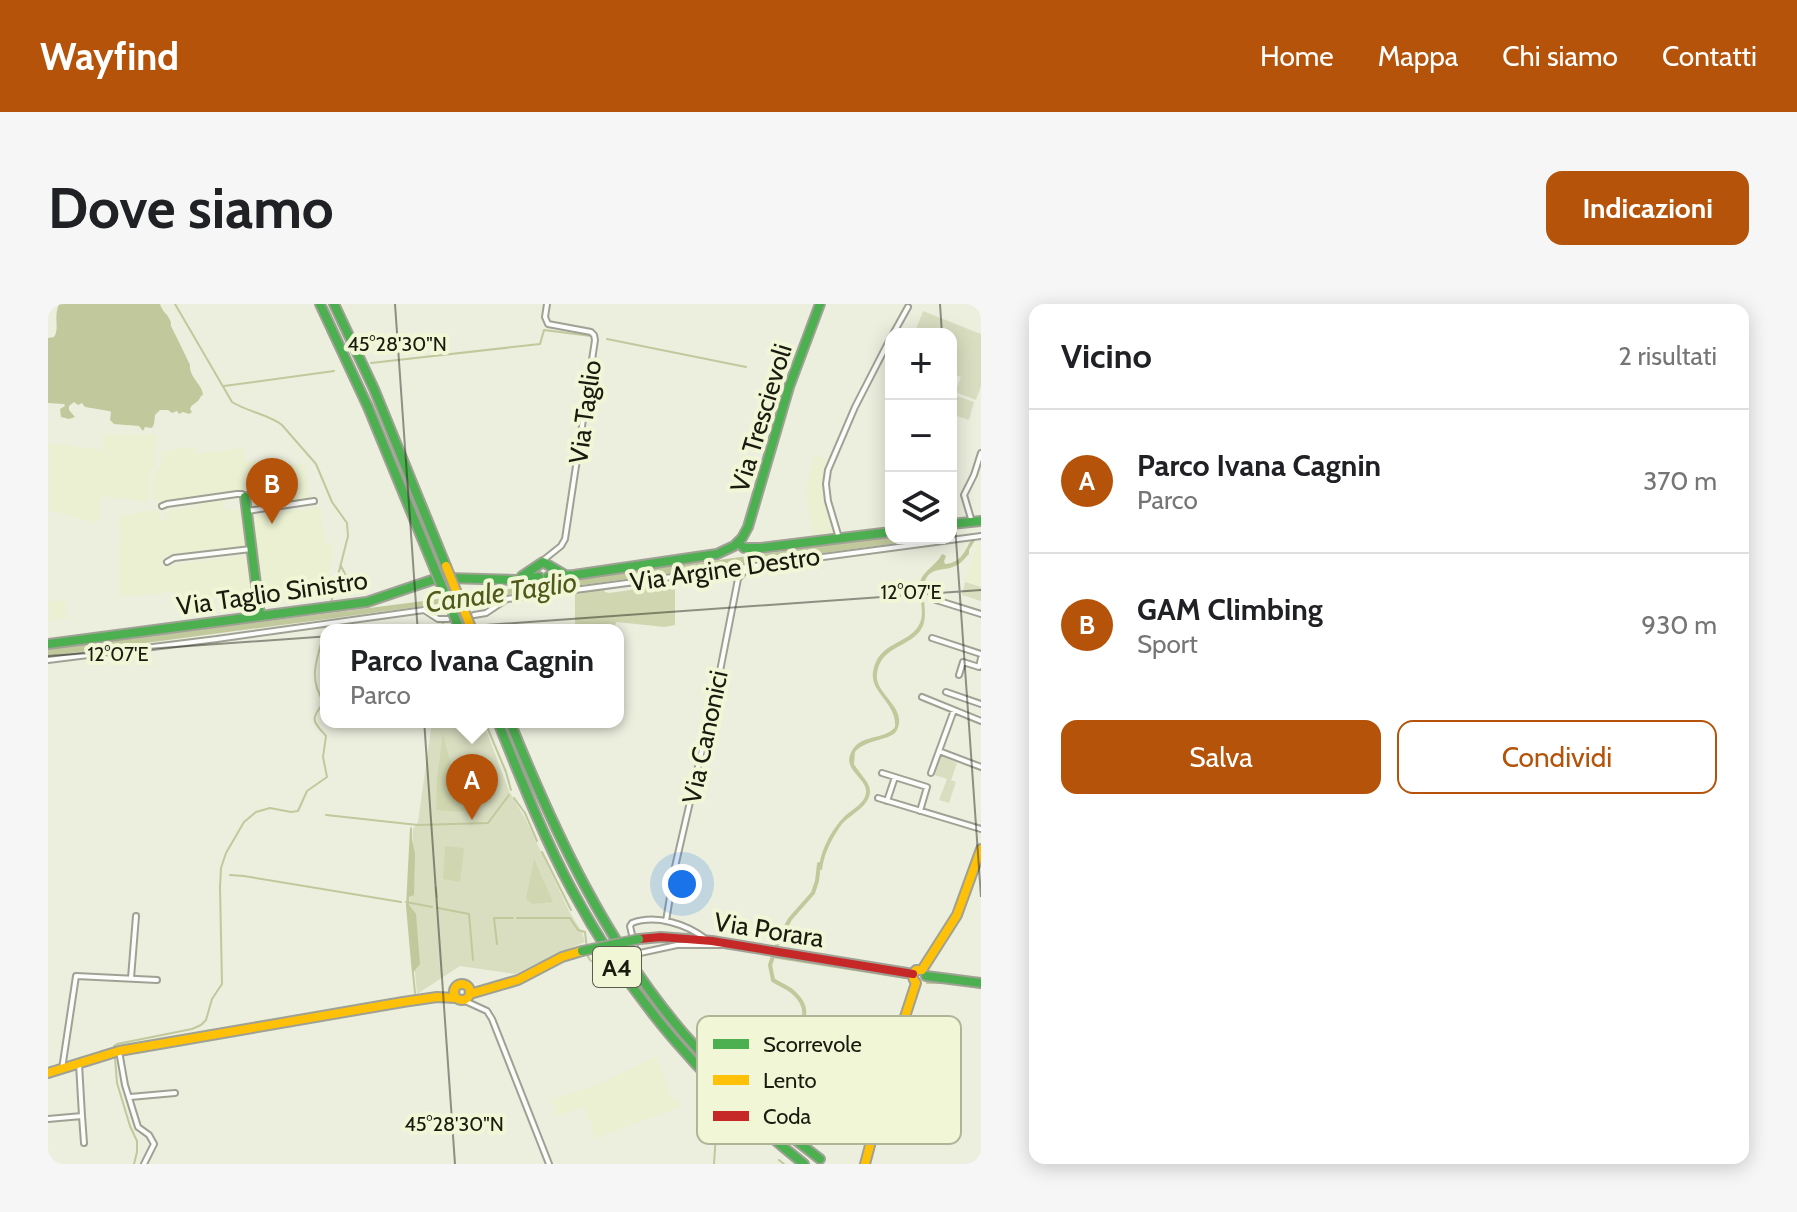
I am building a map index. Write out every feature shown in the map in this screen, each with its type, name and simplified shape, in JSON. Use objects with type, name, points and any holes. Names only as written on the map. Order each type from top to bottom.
[{"type":"main road","points":[[318,304],[368,407],[458,624]]},
{"type":"main road","points":[[336,304],[369,374],[470,624]]},
{"type":"main road","name":"Via Trescievoli","points":[[739,543],[750,521],[789,387],[820,304]]},
{"type":"main road","points":[[245,497],[260,616]]},
{"type":"main road","name":"Via Taglio Sinistro","points":[[48,644],[370,601],[446,578],[515,580],[544,570],[567,575],[717,554],[739,543],[744,548],[753,548],[885,533]]},
{"type":"main road","name":"A4","points":[[500,728],[531,803],[588,920],[630,986],[697,1068]]},
{"type":"main road","name":"A4","points":[[513,728],[569,857],[601,916],[635,970],[697,1048]]},
{"type":"main road","points":[[905,1016],[919,976],[957,915],[981,849]]},
{"type":"main road","name":"Via Porara","points":[[48,1073],[114,1053],[463,994],[518,980],[558,959],[582,951],[639,939],[661,937],[707,941],[919,976],[981,983]]},
{"type":"main road","name":"A4","points":[[780,1144],[804,1164]]},
{"type":"main road","name":"A4","points":[[800,1144],[820,1159]]},
{"type":"main road","points":[[865,1164],[870,1144]]},
{"type":"street","name":"Via Taglio","points":[[544,570],[553,551],[563,543],[569,524],[595,338],[591,332],[549,325],[546,320],[547,304]]},
{"type":"street","points":[[896,328],[908,307]]},
{"type":"street","points":[[839,538],[828,501],[828,470],[855,407],[885,349]]},
{"type":"street","points":[[976,521],[964,495],[981,453]]},
{"type":"street","points":[[162,506],[237,494],[245,497]]},
{"type":"street","points":[[247,511],[314,501]]},
{"type":"street","name":"Via Argine Destro","points":[[474,615],[486,613],[507,599],[981,536]]},
{"type":"street","points":[[167,562],[174,558],[251,549]]},
{"type":"street","name":"Via Taglio","points":[[544,570],[553,551]]},
{"type":"street","name":"Via Canonici","points":[[666,921],[738,579],[744,572],[760,564]]},
{"type":"street","points":[[936,600],[981,614]]},
{"type":"street","points":[[324,624],[424,610],[438,619],[448,619]]},
{"type":"street","points":[[48,660],[320,625]]},
{"type":"street","points":[[932,638],[981,656],[979,667],[963,662],[959,675]]},
{"type":"street","points":[[946,692],[981,704]]},
{"type":"street","points":[[922,697],[981,721]]},
{"type":"street","points":[[931,773],[954,710]]},
{"type":"street","points":[[939,751],[981,767]]},
{"type":"street","points":[[882,773],[927,787],[920,811]]},
{"type":"street","points":[[887,801],[895,777]]},
{"type":"street","points":[[878,798],[981,829]]},
{"type":"street","points":[[131,978],[136,916]]},
{"type":"street","points":[[707,941],[694,931],[666,921],[638,921],[632,923],[630,928],[635,948],[644,952],[677,945],[735,945]]},
{"type":"street","points":[[62,1069],[75,977],[157,980]]},
{"type":"street","points":[[463,994],[473,1006],[487,1011],[496,1027],[549,1164]]},
{"type":"street","points":[[114,1053],[138,1127],[149,1135],[154,1144],[144,1164]]},
{"type":"street","points":[[79,1064],[84,1143]]},
{"type":"street","points":[[130,1097],[175,1093]]},
{"type":"street","points":[[48,1119],[82,1116]]},
{"type":"shaded area","points":[[923,311],[981,334],[981,386],[976,400],[957,393],[961,377],[957,375],[957,328],[916,328]]},
{"type":"shaded area","points":[[957,396],[974,402],[969,420],[957,416]]},
{"type":"shaded area","points":[[104,434],[157,434],[148,502],[102,496],[98,523],[48,510],[48,443],[102,450]]},
{"type":"shaded area","points":[[195,447],[196,454],[243,448],[245,462],[284,458],[286,466],[303,463],[309,500],[252,507],[248,487],[245,487],[245,491],[158,502],[157,499],[152,500],[154,474],[160,467],[162,451]]},
{"type":"shaded area","points":[[814,454],[830,460],[826,494],[836,532],[812,535],[806,490]]},
{"type":"shaded area","points":[[222,499],[224,511],[242,509],[246,546],[162,557],[163,567],[247,555],[252,593],[175,603],[173,592],[119,597],[118,516],[158,510],[160,521],[167,521],[166,510],[195,507],[195,503]]},
{"type":"shaded area","points":[[320,507],[325,544],[335,543],[327,584],[262,592],[253,516]]},
{"type":"shaded area","points":[[981,541],[981,587],[965,582],[978,542]]},
{"type":"shaded area","points":[[965,582],[981,587],[981,601],[962,595]]},
{"type":"shaded area","points":[[675,585],[675,625],[665,627],[616,622],[575,624],[575,594],[604,589],[609,593]]},
{"type":"shaded area","points":[[48,601],[65,601],[67,618],[48,621]]},
{"type":"shaded area","points":[[431,728],[485,728],[509,791],[585,942],[515,974],[460,966],[417,994],[409,905],[413,829],[418,822]]},
{"type":"shaded area","points":[[443,734],[454,777],[466,812],[436,810]]},
{"type":"shaded area","points":[[940,755],[957,763],[951,780],[956,782],[949,803],[939,800],[947,779],[934,775]]},
{"type":"shaded area","points":[[445,846],[464,848],[460,882],[443,879]]},
{"type":"shaded area","points":[[534,859],[553,902],[532,904],[526,899]]},
{"type":"shaded area","points":[[657,1056],[672,1100],[678,1098],[682,1106],[594,1139],[584,1107],[557,1116],[551,1100],[601,1083]]},
{"type":"water","points":[[59,304],[160,304],[202,391],[203,395],[190,409],[192,412],[179,414],[177,411],[160,410],[155,415],[152,428],[145,427],[143,431],[139,426],[114,424],[110,420],[111,412],[85,407],[82,403],[78,405],[74,402],[69,406],[75,417],[61,417],[60,409],[64,404],[48,403],[48,338],[56,334]]},
{"type":"water","name":"Canale Taglio","points":[[885,537],[885,544],[891,544],[48,656],[48,649]]},
{"type":"water","points":[[972,538],[976,539],[961,562],[927,577],[923,589],[925,618],[920,631],[888,653],[879,665],[877,681],[898,714],[897,730],[855,752],[854,764],[868,784],[869,796],[864,805],[842,824],[829,846],[822,870],[819,869],[824,847],[832,833],[865,797],[863,782],[849,762],[853,749],[862,741],[886,734],[895,727],[892,711],[875,686],[873,672],[876,662],[881,654],[919,625],[922,615],[920,583],[924,575],[942,554],[946,556],[945,564],[959,559]]},
{"type":"water","points":[[412,827],[414,895],[409,897],[409,905],[416,914],[420,964],[412,974],[406,906]]},
{"type":"waterway","points":[[175,304],[232,402],[282,425],[316,464],[332,502],[347,523],[348,536],[331,603]]},
{"type":"waterway","points":[[371,363],[540,344],[544,330],[591,336]]},
{"type":"waterway","points":[[607,339],[746,367]]},
{"type":"waterway","points":[[224,386],[334,371]]},
{"type":"waterway","points":[[341,566],[346,576]]},
{"type":"waterway","points":[[320,649],[315,674],[320,695]]},
{"type":"waterway","points":[[134,1164],[137,1141],[117,1083],[114,1046],[192,1029],[206,1020],[212,999],[222,984],[220,887],[226,853],[244,822],[256,812],[270,808],[298,811],[307,791],[327,777],[323,757],[326,736],[314,720],[320,708]]},
{"type":"waterway","points":[[488,728],[511,790]]},
{"type":"waterway","points":[[326,815],[418,825],[488,823],[509,795]]},
{"type":"waterway","points":[[514,798],[525,813],[537,841]]},
{"type":"waterway","points":[[542,852],[571,910]]},
{"type":"waterway","points":[[803,1016],[802,1003],[792,991],[773,980],[770,965],[790,919],[813,893],[819,864]]},
{"type":"waterway","points":[[230,875],[401,902]]},
{"type":"waterway","points":[[436,888],[437,897]]},
{"type":"waterway","points":[[406,902],[432,907]]},
{"type":"waterway","points":[[438,908],[469,914],[473,960]]},
{"type":"waterway","points":[[497,944],[494,918],[513,918]]},
{"type":"waterway","points":[[517,918],[570,918],[578,930],[585,932],[591,961]]},
{"type":"waterway","points":[[772,957],[905,978]]},
{"type":"waterway","points":[[596,968],[604,968],[609,973]]},
{"type":"waterway","points":[[413,973],[415,993]]},
{"type":"waterway","points":[[927,983],[981,988]]},
{"type":"waterway","points":[[714,1164],[715,1144]]},
{"type":"waterway","points":[[779,1160],[784,1164]]},
{"type":"traffic: fast","points":[[320,304],[368,407],[435,570]]},
{"type":"traffic: fast","points":[[334,304],[374,389],[446,566]]},
{"type":"traffic: fast","points":[[548,577],[717,554],[734,546],[742,538],[748,527],[789,387],[820,304]]},
{"type":"traffic: fast","points":[[245,497],[260,616]]},
{"type":"traffic: fast","points":[[957,523],[981,521]]},
{"type":"traffic: fast","points":[[739,543],[744,548],[760,548],[885,533]]},
{"type":"traffic: fast","points":[[522,576],[543,562],[565,575]]},
{"type":"traffic: fast","points":[[435,570],[458,624]]},
{"type":"traffic: fast","points":[[48,644],[367,602],[446,578],[515,580],[539,577]]},
{"type":"traffic: fast","points":[[500,728],[561,870],[595,930],[646,1005],[697,1064]]},
{"type":"traffic: fast","points":[[513,728],[564,846],[607,925],[657,1000],[697,1049]]},
{"type":"traffic: fast","points":[[582,951],[639,939]]},
{"type":"traffic: fast","points":[[926,976],[981,983]]},
{"type":"traffic: fast","points":[[780,1144],[804,1164]]},
{"type":"traffic: fast","points":[[801,1144],[820,1159]]},
{"type":"traffic: slow","points":[[446,566],[470,624]]},
{"type":"traffic: slow","points":[[905,1016],[916,983],[914,973],[922,970],[957,915],[981,849]]},
{"type":"traffic: slow","points":[[470,994],[518,980],[562,957],[582,951]]},
{"type":"traffic: slow","points":[[459,984],[465,984],[470,992],[468,998],[459,1000],[454,995],[454,989],[459,984]]},
{"type":"traffic: slow","points":[[48,1073],[119,1051],[403,1002],[437,997],[456,998]]},
{"type":"traffic: slow","points":[[865,1164],[870,1144]]},
{"type":"traffic: jam","points":[[639,939],[661,937],[712,941],[913,974]]},
{"type":"place","name":"GAM Climbing","points":[[272,524]]},
{"type":"place","name":"Parco Ivana Cagnin","points":[[472,820]]}]
